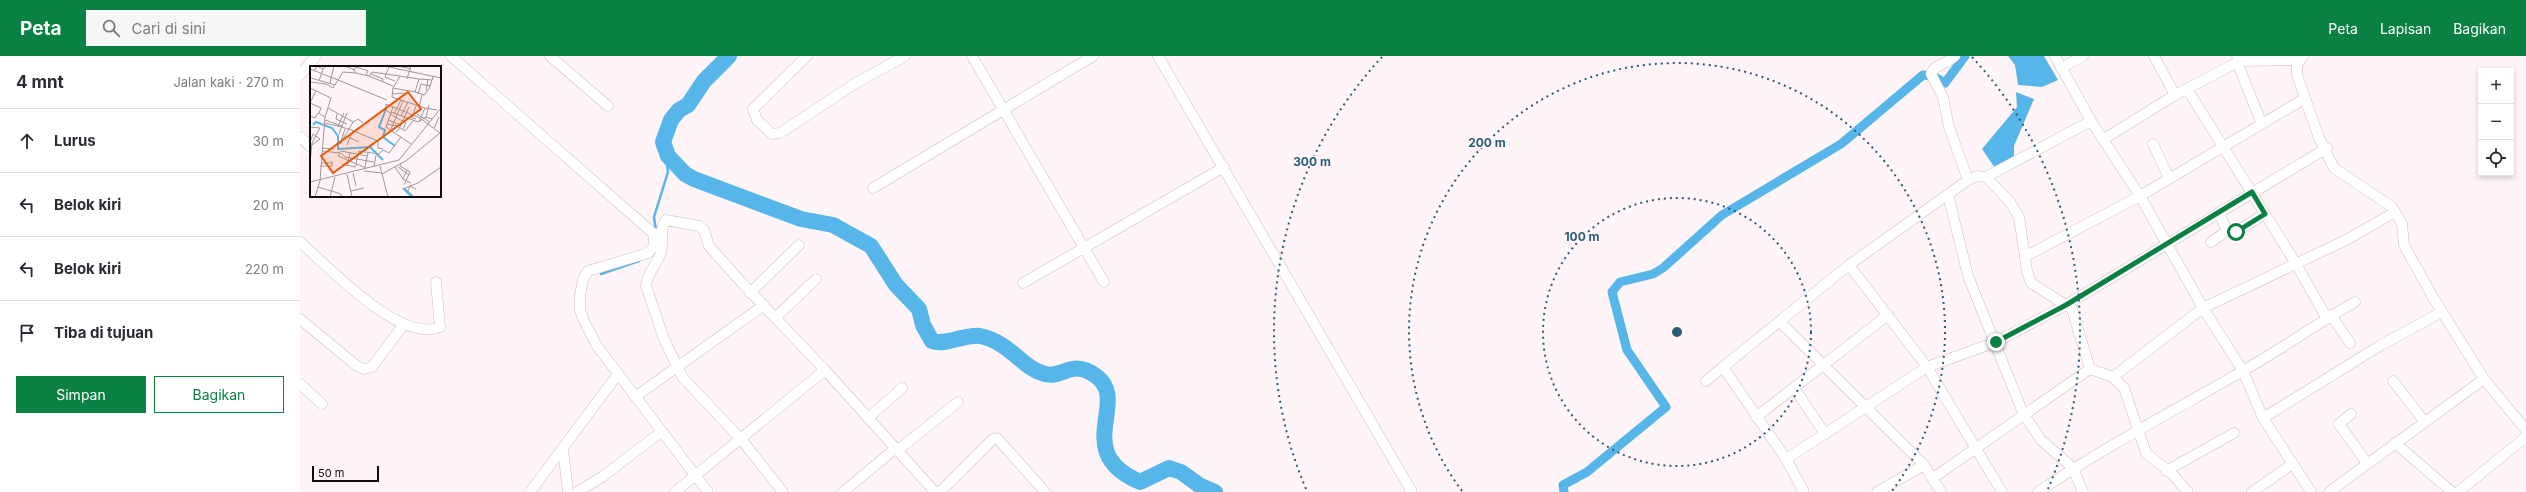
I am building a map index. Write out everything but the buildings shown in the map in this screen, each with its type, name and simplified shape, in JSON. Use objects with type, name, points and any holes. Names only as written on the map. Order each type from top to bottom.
[{"type":"street","points":[[301,73],[316,56]]},
{"type":"street","points":[[451,56],[658,233],[661,252],[647,278],[646,286],[664,339],[683,378],[740,438],[783,492]]},
{"type":"street","points":[[550,56],[608,106]]},
{"type":"street","points":[[807,56],[753,109],[757,120],[772,134],[780,133],[856,84],[905,56]]},
{"type":"street","points":[[972,56],[1003,112],[1104,282]]},
{"type":"street","points":[[873,188],[1003,112],[1093,56]]},
{"type":"street","points":[[1158,56],[1224,167],[1410,491]]},
{"type":"street","points":[[1955,56],[1932,71],[1931,78],[1943,97],[1949,127],[1968,180]]},
{"type":"street","points":[[2055,56],[2091,121],[2140,196],[2203,308],[2243,371],[2262,418],[2291,465],[2311,492]]},
{"type":"street","points":[[2061,68],[2083,56]]},
{"type":"street","points":[[2154,56],[2175,95]]},
{"type":"street","points":[[2104,139],[2175,95],[2238,60],[2301,58],[2296,75],[2304,99],[2326,149],[2338,171],[2374,193],[2395,212],[2404,229],[2404,245],[2442,312],[2484,379],[2525,430],[2458,492]]},
{"type":"street","points":[[2238,60],[2262,122]]},
{"type":"street","points":[[2187,89],[2328,316],[2350,343]]},
{"type":"street","points":[[2026,256],[2140,196],[2262,122],[2304,99]]},
{"type":"street","points":[[1706,381],[1781,323],[1849,265],[1968,180],[1977,176],[1986,177],[2091,121]]},
{"type":"street","points":[[300,137],[310,146]]},
{"type":"street","points":[[2152,144],[2169,178]]},
{"type":"street","points":[[1786,460],[1927,367],[1996,342],[2066,305],[2168,245],[2252,192],[2326,149]]},
{"type":"street","points":[[1023,283],[1224,167]]},
{"type":"street","points":[[1986,177],[2010,202],[2019,217],[2026,256],[2026,271],[2030,283],[2066,305],[2074,315],[2090,369]]},
{"type":"street","points":[[1948,195],[1968,276],[1996,342],[2023,413],[2041,440],[2073,468],[2083,492]]},
{"type":"street","points":[[2113,377],[2203,308],[2295,262],[2348,239],[2395,212]]},
{"type":"street","points":[[2212,242],[2228,231],[2219,213]]},
{"type":"street","points":[[2236,232],[2265,214]]},
{"type":"street","points":[[708,492],[597,346],[580,310],[583,279],[588,271],[648,253],[654,246],[658,233],[664,223],[670,219],[699,226],[704,230],[709,246],[750,293],[776,317],[935,492]]},
{"type":"street","points":[[300,242],[374,308],[404,324],[434,330],[440,327],[436,282]]},
{"type":"street","points":[[750,293],[799,245]]},
{"type":"street","points":[[1849,265],[1927,367],[2002,492]]},
{"type":"street","points":[[776,317],[816,279]]},
{"type":"street","points":[[2038,492],[2073,468],[2243,371],[2328,316],[2355,302]]},
{"type":"street","points":[[635,397],[764,306]]},
{"type":"street","points":[[2262,418],[2381,345],[2442,312]]},
{"type":"street","points":[[1756,417],[1795,389],[1888,315]]},
{"type":"street","points":[[300,319],[357,366],[364,369],[372,367],[404,324]]},
{"type":"street","points":[[1781,323],[1924,465],[1940,492]]},
{"type":"street","points":[[1723,367],[1786,460],[1804,492]]},
{"type":"street","points":[[2090,369],[2113,377],[2126,394],[2146,453],[2188,492]]},
{"type":"street","points":[[1933,478],[2023,413],[2090,369]]},
{"type":"street","points":[[675,492],[825,370]]},
{"type":"street","points":[[530,492],[618,374]]},
{"type":"street","points":[[2328,492],[2484,379]]},
{"type":"street","points":[[2394,381],[2424,421]]},
{"type":"street","points":[[300,384],[322,404]]},
{"type":"street","points":[[868,418],[902,388]]},
{"type":"street","points":[[1795,389],[1825,434]]},
{"type":"street","points":[[843,492],[958,402]]},
{"type":"street","points":[[2351,414],[2339,424],[2367,463]]},
{"type":"street","points":[[577,492],[602,477],[661,432]]},
{"type":"street","points":[[2166,471],[2234,433]]},
{"type":"street","points":[[940,492],[993,439],[996,438],[1045,492]]},
{"type":"street","points":[[2395,443],[2452,492]]},
{"type":"street","points":[[563,448],[568,492]]},
{"type":"street","points":[[1877,492],[1924,465]]},
{"type":"street","points":[[2252,492],[2291,465]]},
{"type":"water","points":[[2008,56],[2044,56],[2058,80],[2042,87],[2018,85],[2015,65]]},
{"type":"water","points":[[2016,92],[2034,99],[2014,146],[2014,159],[1995,168],[1982,149],[2017,107]]},
{"type":"waterway","points":[[729,56],[704,81],[688,105],[679,110],[671,120],[663,142],[668,156],[685,174],[694,179],[801,219],[833,225],[871,246],[896,285],[919,309],[923,325],[932,341],[943,342],[980,336],[991,339],[1000,344],[1030,367],[1045,374],[1051,375],[1068,370],[1080,369],[1096,376],[1105,387],[1108,399],[1105,442],[1109,456],[1119,470],[1140,482],[1169,468],[1181,472],[1199,485],[1215,492]]},
{"type":"waterway","points":[[1564,492],[1563,485],[1587,472],[1666,407],[1627,350],[1612,292],[1620,282],[1653,274],[1663,268],[1722,215],[1841,144],[1923,75],[1933,76],[1945,83],[1965,56]]},
{"type":"waterway","points":[[656,231],[654,217],[668,172],[665,149]]},
{"type":"waterway","points":[[601,274],[639,261]]},
{"type":"route","points":[[1996,342],[2066,305],[2168,245],[2252,192],[2265,214],[2236,232]]}]
